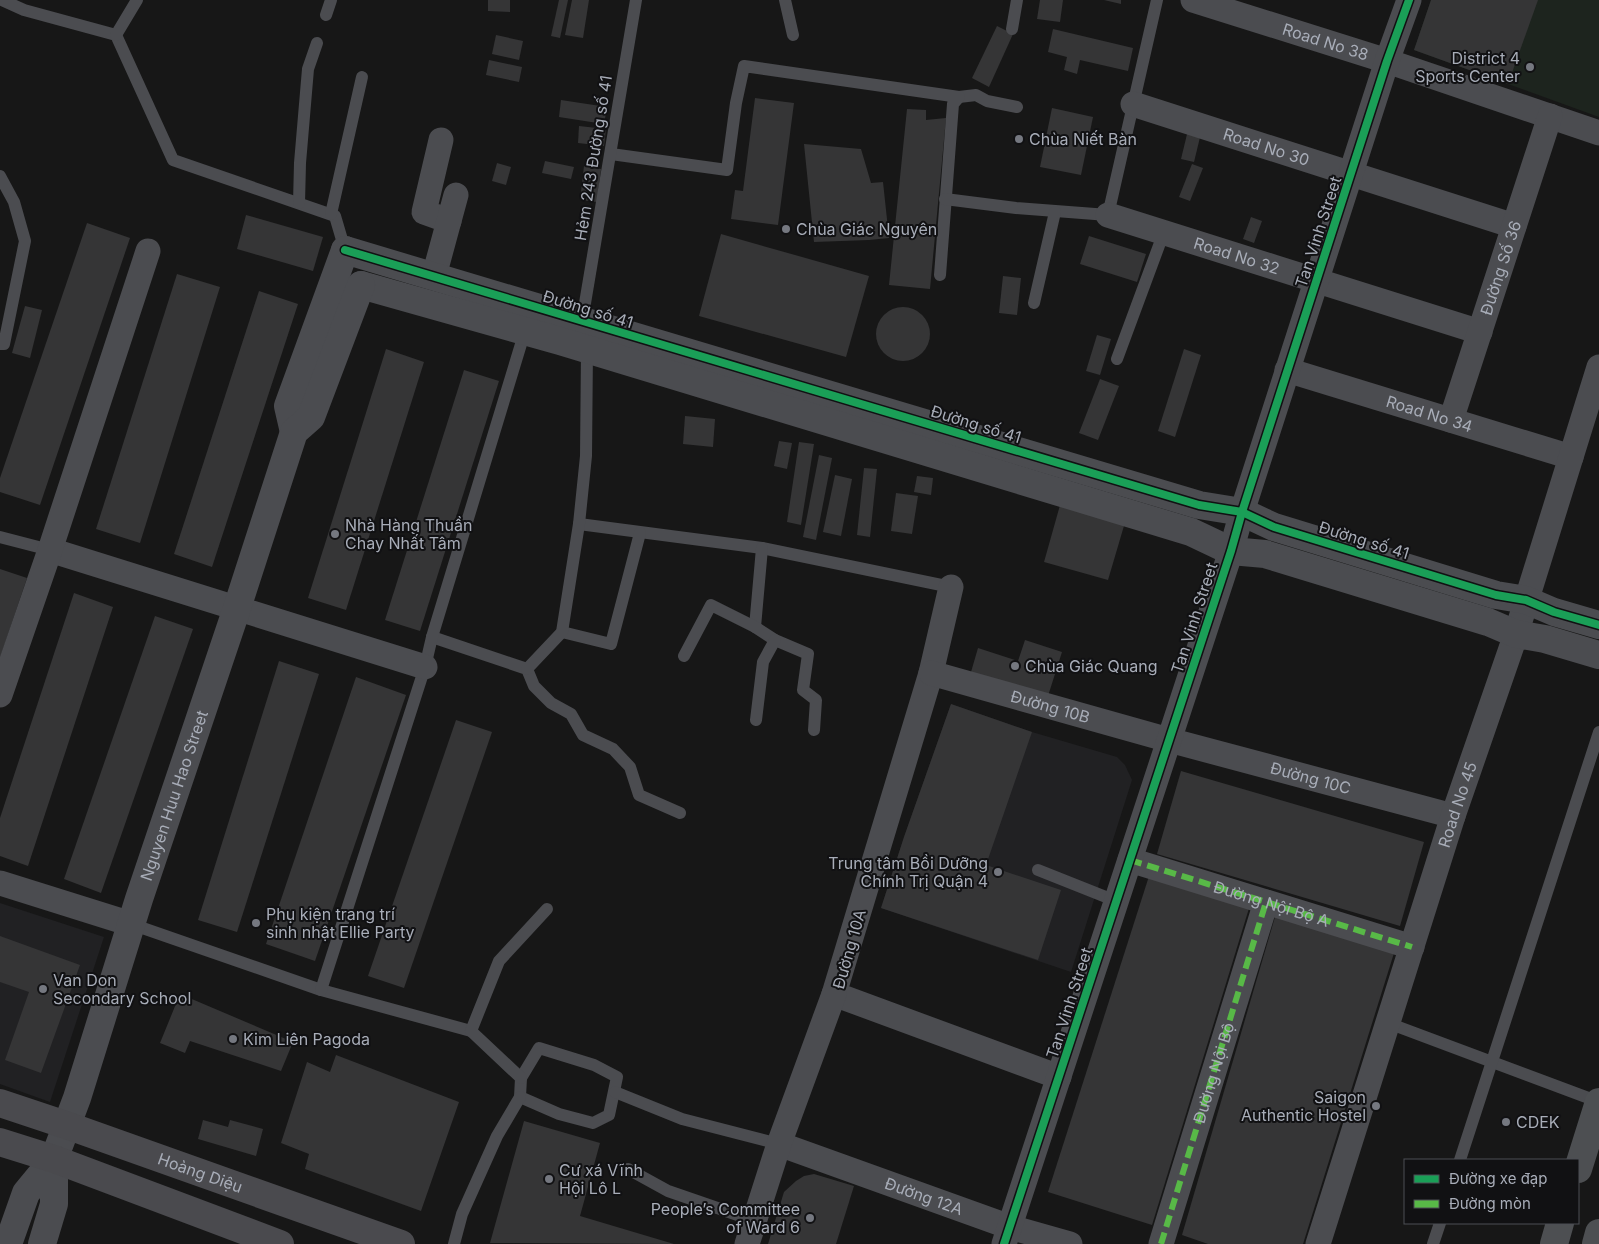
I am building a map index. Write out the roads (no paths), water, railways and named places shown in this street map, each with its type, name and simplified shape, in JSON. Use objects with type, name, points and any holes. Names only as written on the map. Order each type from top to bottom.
[{"type":"main road","points":[[1579,1166],[1599,1102]]},
{"type":"main road","name":"Hoàng Diệu","points":[[0,1104],[66,1125],[401,1244]]},
{"type":"main road","points":[[0,1142],[54,1159],[280,1244]]},
{"type":"main road","points":[[1554,1244],[1560,1224]]},
{"type":"main road","points":[[1596,1244],[1599,1233]]},
{"type":"street","name":"Road No 38","points":[[1193,0],[1388,61],[1599,133]]},
{"type":"street","name":"Tan Vinh Street","points":[[1007,1235],[1409,0]]},
{"type":"street","name":"Road No 30","points":[[1133,104],[1514,226]]},
{"type":"street","name":"Đường Số 36","points":[[1451,420],[1550,116]]},
{"type":"street","points":[[441,140],[424,212],[449,221]]},
{"type":"street","points":[[434,276],[456,195]]},
{"type":"street","name":"Road No 32","points":[[1108,215],[1480,332]]},
{"type":"street","points":[[345,250],[361,285],[587,349],[1191,532],[1231,551],[1265,554],[1488,622],[1516,634],[1546,639],[1599,655]]},
{"type":"street","points":[[294,432],[288,406],[345,250]]},
{"type":"street","name":"Đường số 41","points":[[345,250],[1190,502],[1242,512],[1274,527],[1496,595],[1526,600],[1554,612],[1599,626]]},
{"type":"street","points":[[0,695],[50,550],[148,251]]},
{"type":"street","name":"Nguyen Huu Hao Street","points":[[42,1244],[54,1204],[54,1159],[77,1098],[131,924],[294,432],[311,417],[361,285]]},
{"type":"street","name":"Road No 45","points":[[1318,1244],[1453,816],[1516,634],[1599,367]]},
{"type":"street","name":"Road No 34","points":[[1287,370],[1571,457]]},
{"type":"street","points":[[50,550],[424,667]]},
{"type":"street","name":"Đường 10A","points":[[951,587],[931,673],[834,994],[1059,1077]]},
{"type":"street","name":"Đường 10B","points":[[931,673],[1169,740]]},
{"type":"street","name":"Đường 10C","points":[[1169,740],[1453,816]]},
{"type":"street","name":"Đường Nội Bộ A","points":[[1130,860],[1412,947]]},
{"type":"street","points":[[0,884],[131,924]]},
{"type":"street","name":"Đường Nội Bộ","points":[[1161,1244],[1266,902]]},
{"type":"street","points":[[747,1244],[780,1144],[834,994]]},
{"type":"street","name":"Đường 12A","points":[[780,1144],[1007,1235],[1070,1244]]},
{"type":"street","name":"Nguyen Huu Hao Street","points":[[8,1244],[26,1193],[54,1159]]},
{"type":"lane","points":[[2,0],[24,10],[116,36],[173,160],[335,216],[345,250]]},
{"type":"lane","points":[[116,36],[137,0]]},
{"type":"lane","points":[[326,15],[331,0]]},
{"type":"lane","name":"Hẻm 243 Đường số 41","points":[[582,322],[636,0]]},
{"type":"lane","points":[[785,0],[793,35]]},
{"type":"lane","points":[[1012,29],[1017,0]]},
{"type":"lane","points":[[945,199],[1055,212],[1108,215],[1157,0]]},
{"type":"lane","points":[[299,203],[300,163],[308,69],[317,43]]},
{"type":"lane","points":[[610,154],[727,170],[736,103],[744,66],[959,98],[976,96],[987,101],[1017,107]]},
{"type":"lane","points":[[331,214],[342,174],[362,77]]},
{"type":"lane","points":[[940,275],[953,104],[959,98]]},
{"type":"lane","points":[[0,176],[14,202],[25,242],[4,344],[0,344]]},
{"type":"lane","points":[[1034,303],[1055,212]]},
{"type":"lane","points":[[1117,359],[1164,232]]},
{"type":"lane","points":[[321,990],[424,667],[525,331]]},
{"type":"lane","points":[[527,669],[562,632],[579,524],[586,456],[587,349]]},
{"type":"lane","points":[[579,524],[762,548],[951,587]]},
{"type":"lane","points":[[562,632],[611,644],[640,533]]},
{"type":"lane","points":[[0,537],[50,550]]},
{"type":"lane","points":[[755,627],[762,548]]},
{"type":"lane","points":[[684,656],[711,605],[755,627],[775,640],[808,654],[804,690],[816,700],[814,730]]},
{"type":"lane","points":[[432,637],[527,669],[534,686],[550,703],[571,714],[583,735],[614,749],[630,767],[639,795],[680,813]]},
{"type":"lane","points":[[756,720],[763,662],[775,640]]},
{"type":"lane","points":[[1460,1159],[1599,732]]},
{"type":"lane","points":[[1038,870],[1116,901]]},
{"type":"lane","points":[[471,1031],[499,960],[547,909]]},
{"type":"lane","points":[[131,924],[321,990],[471,1031],[521,1078]]},
{"type":"lane","points":[[1388,1022],[1599,1102]]},
{"type":"lane","points":[[454,1244],[462,1214],[493,1144],[520,1098],[521,1078],[539,1048],[594,1065],[617,1077],[609,1115],[593,1123],[559,1114],[520,1098]]},
{"type":"lane","points":[[615,1092],[682,1119],[780,1144]]},
{"type":"lane","points":[[628,1169],[668,1191],[755,1221]]},
{"type":"lane","points":[[1433,1244],[1440,1224]]},
{"type":"place","name":"District 4 Sports Center","points":[[1530,67]]},
{"type":"place","name":"Chùa Niết Bàn","points":[[1019,139]]},
{"type":"place","name":"Chùa Giác Nguyên","points":[[786,229]]},
{"type":"place","name":"Nhà Hàng Thuần Chay Nhất Tâm","points":[[335,534]]},
{"type":"place","name":"Chùa Giác Quang","points":[[1015,666]]},
{"type":"place","name":"Trung tâm Bồi Dưỡng Chính Trị Quận 4","points":[[998,872]]},
{"type":"place","name":"Phụ kiện trang trí sinh nhật Ellie Party","points":[[256,923]]},
{"type":"place","name":"Van Don Secondary School","points":[[43,989]]},
{"type":"place","name":"Kim Liên Pagoda","points":[[233,1039]]},
{"type":"place","name":"Saigon Authentic Hostel","points":[[1376,1106]]},
{"type":"place","name":"CDEK","points":[[1506,1122]]},
{"type":"place","name":"Cư xá Vĩnh Hội Lô L","points":[[549,1179]]},
{"type":"place","name":"People’s Committee of Ward 6","points":[[810,1218]]}]
